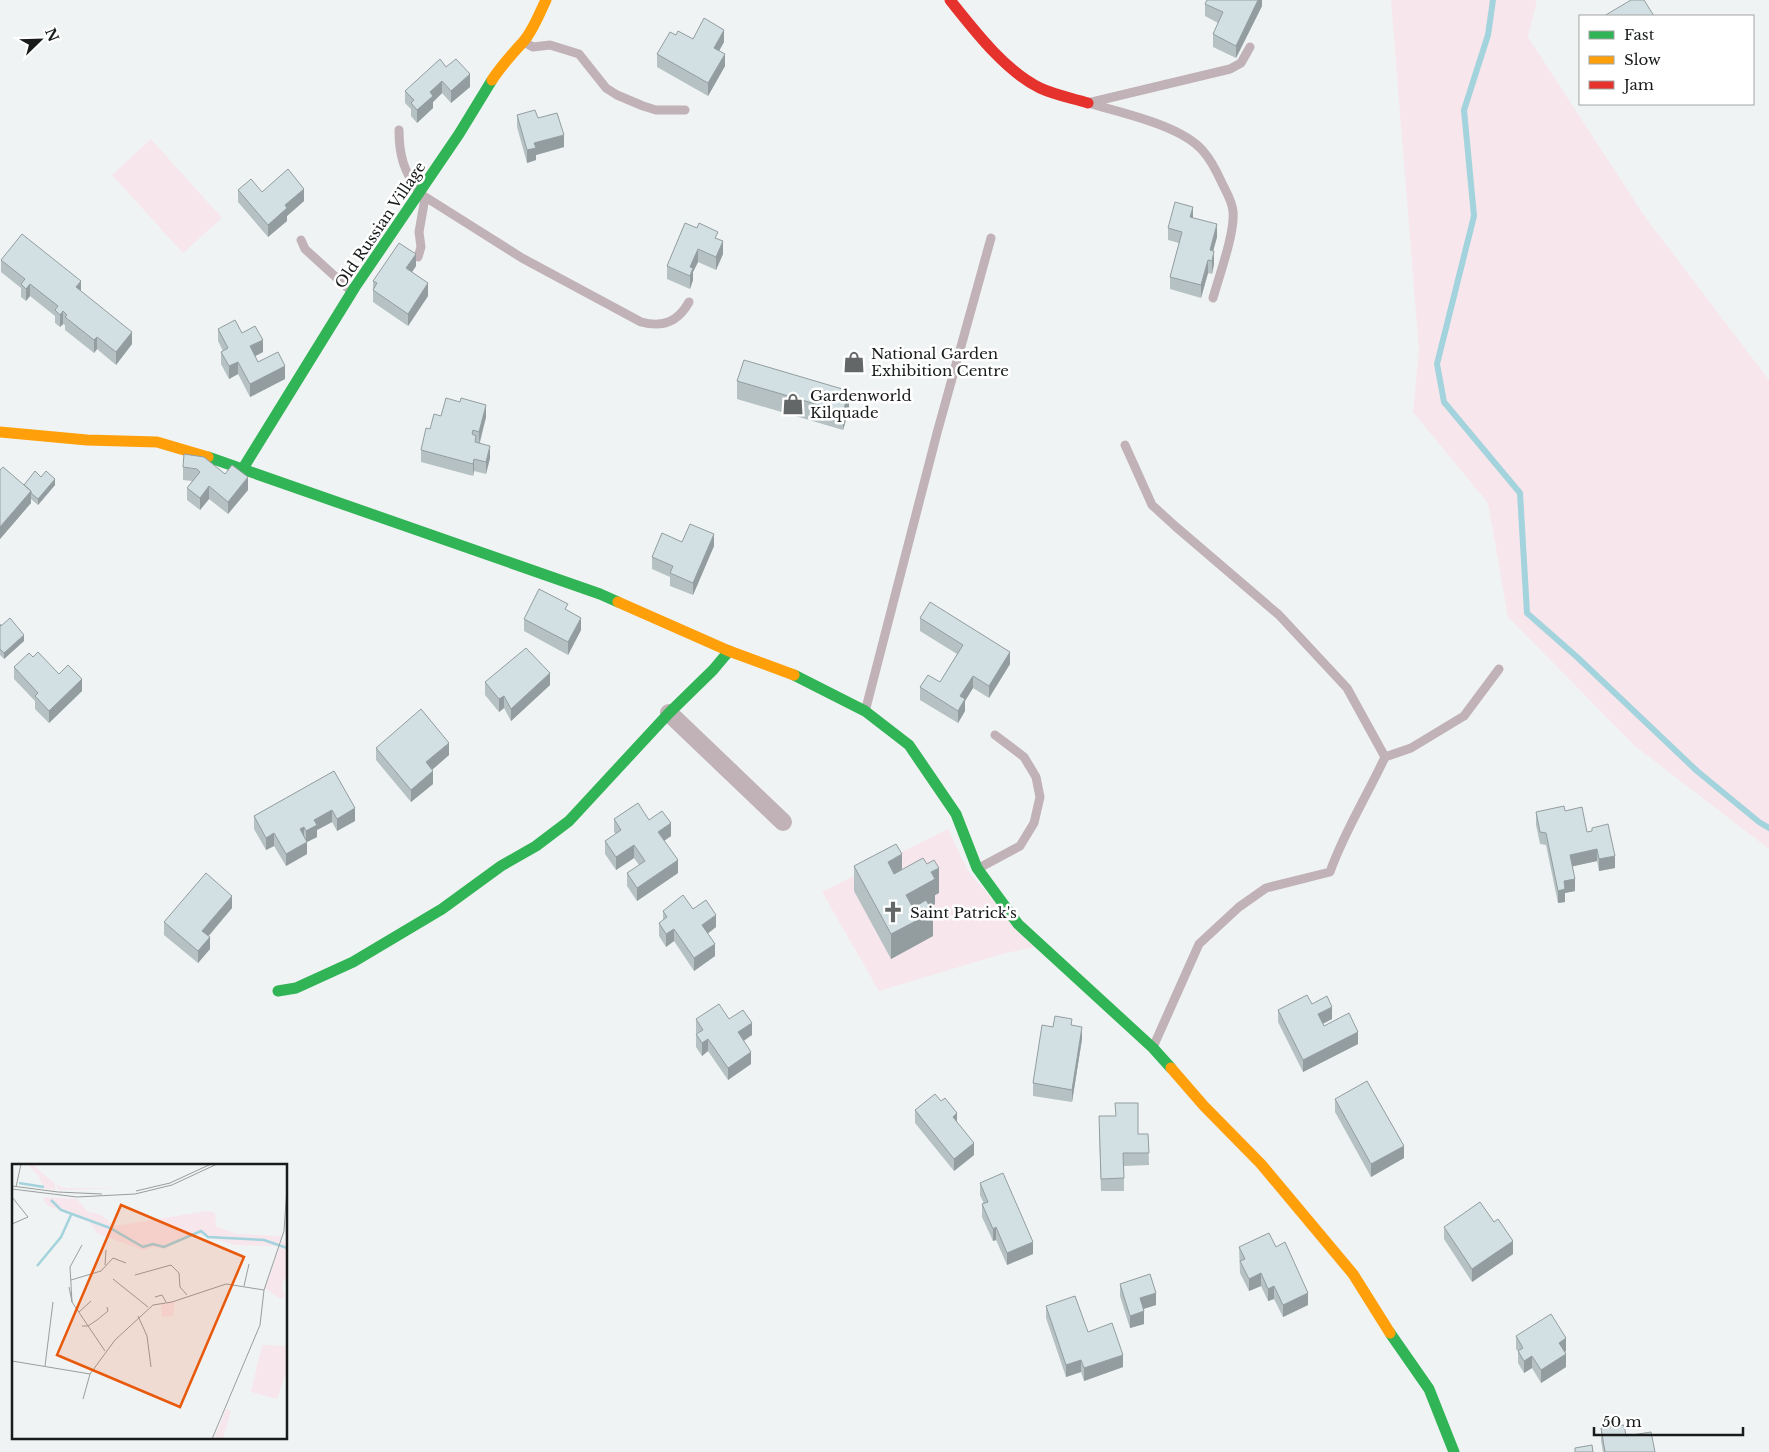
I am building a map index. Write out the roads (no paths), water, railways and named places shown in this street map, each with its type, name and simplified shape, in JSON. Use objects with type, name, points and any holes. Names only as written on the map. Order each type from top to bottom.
[{"type":"street","name":"Old Russian Village","points":[[242,470],[352,292],[422,195],[494,77],[515,49],[523,42],[534,25],[546,0]]},
{"type":"street","points":[[950,0],[1002,58],[1028,81],[1046,90],[1088,103]]},
{"type":"street","points":[[0,432],[87,440],[157,442],[218,460],[600,594],[730,651],[794,675],[865,711],[909,745],[956,814],[977,868],[1018,924],[1153,1048],[1204,1106],[1261,1164],[1353,1274],[1428,1389],[1454,1452]]},
{"type":"street","points":[[278,991],[296,988],[352,962],[442,909],[501,866],[536,846],[569,821],[650,735],[668,713],[730,651]]},
{"type":"street","points":[[668,713],[783,822]]},
{"type":"lane","points":[[523,42],[533,47],[550,45],[579,54],[606,88],[643,106],[656,110],[685,110]]},
{"type":"lane","points":[[1088,103],[1230,69],[1241,63],[1250,47]]},
{"type":"lane","points":[[1088,103],[1166,126],[1202,150],[1213,165],[1227,192],[1234,212],[1231,233],[1213,298]]},
{"type":"lane","points":[[399,130],[399,149],[404,165],[410,180],[422,195],[522,258],[641,322],[655,326],[679,317],[689,302]]},
{"type":"lane","points":[[418,257],[422,195]]},
{"type":"lane","points":[[865,711],[937,433],[991,238]]},
{"type":"lane","points":[[301,240],[305,249],[352,292]]},
{"type":"lane","points":[[1125,445],[1152,505],[1279,615],[1347,688],[1385,757]]},
{"type":"lane","points":[[1153,1048],[1199,944],[1240,907],[1266,888],[1330,872],[1339,846],[1371,788],[1385,757],[1411,748],[1464,716],[1499,669]]},
{"type":"lane","points":[[977,868],[1020,846],[1034,823],[1040,797],[1036,777],[1024,757],[995,735]]},
{"type":"waterway","points":[[1493,0],[1488,35],[1464,110],[1474,216],[1437,364],[1444,402],[1520,493],[1527,613],[1577,657],[1697,771],[1759,822],[1769,828]]},
{"type":"place","name":"National Garden Exhibition Centre","points":[[854,362]]},
{"type":"place","name":"Gardenworld Kilquade","points":[[793,404]]},
{"type":"place","name":"Saint Patrick's","points":[[893,912]]}]
